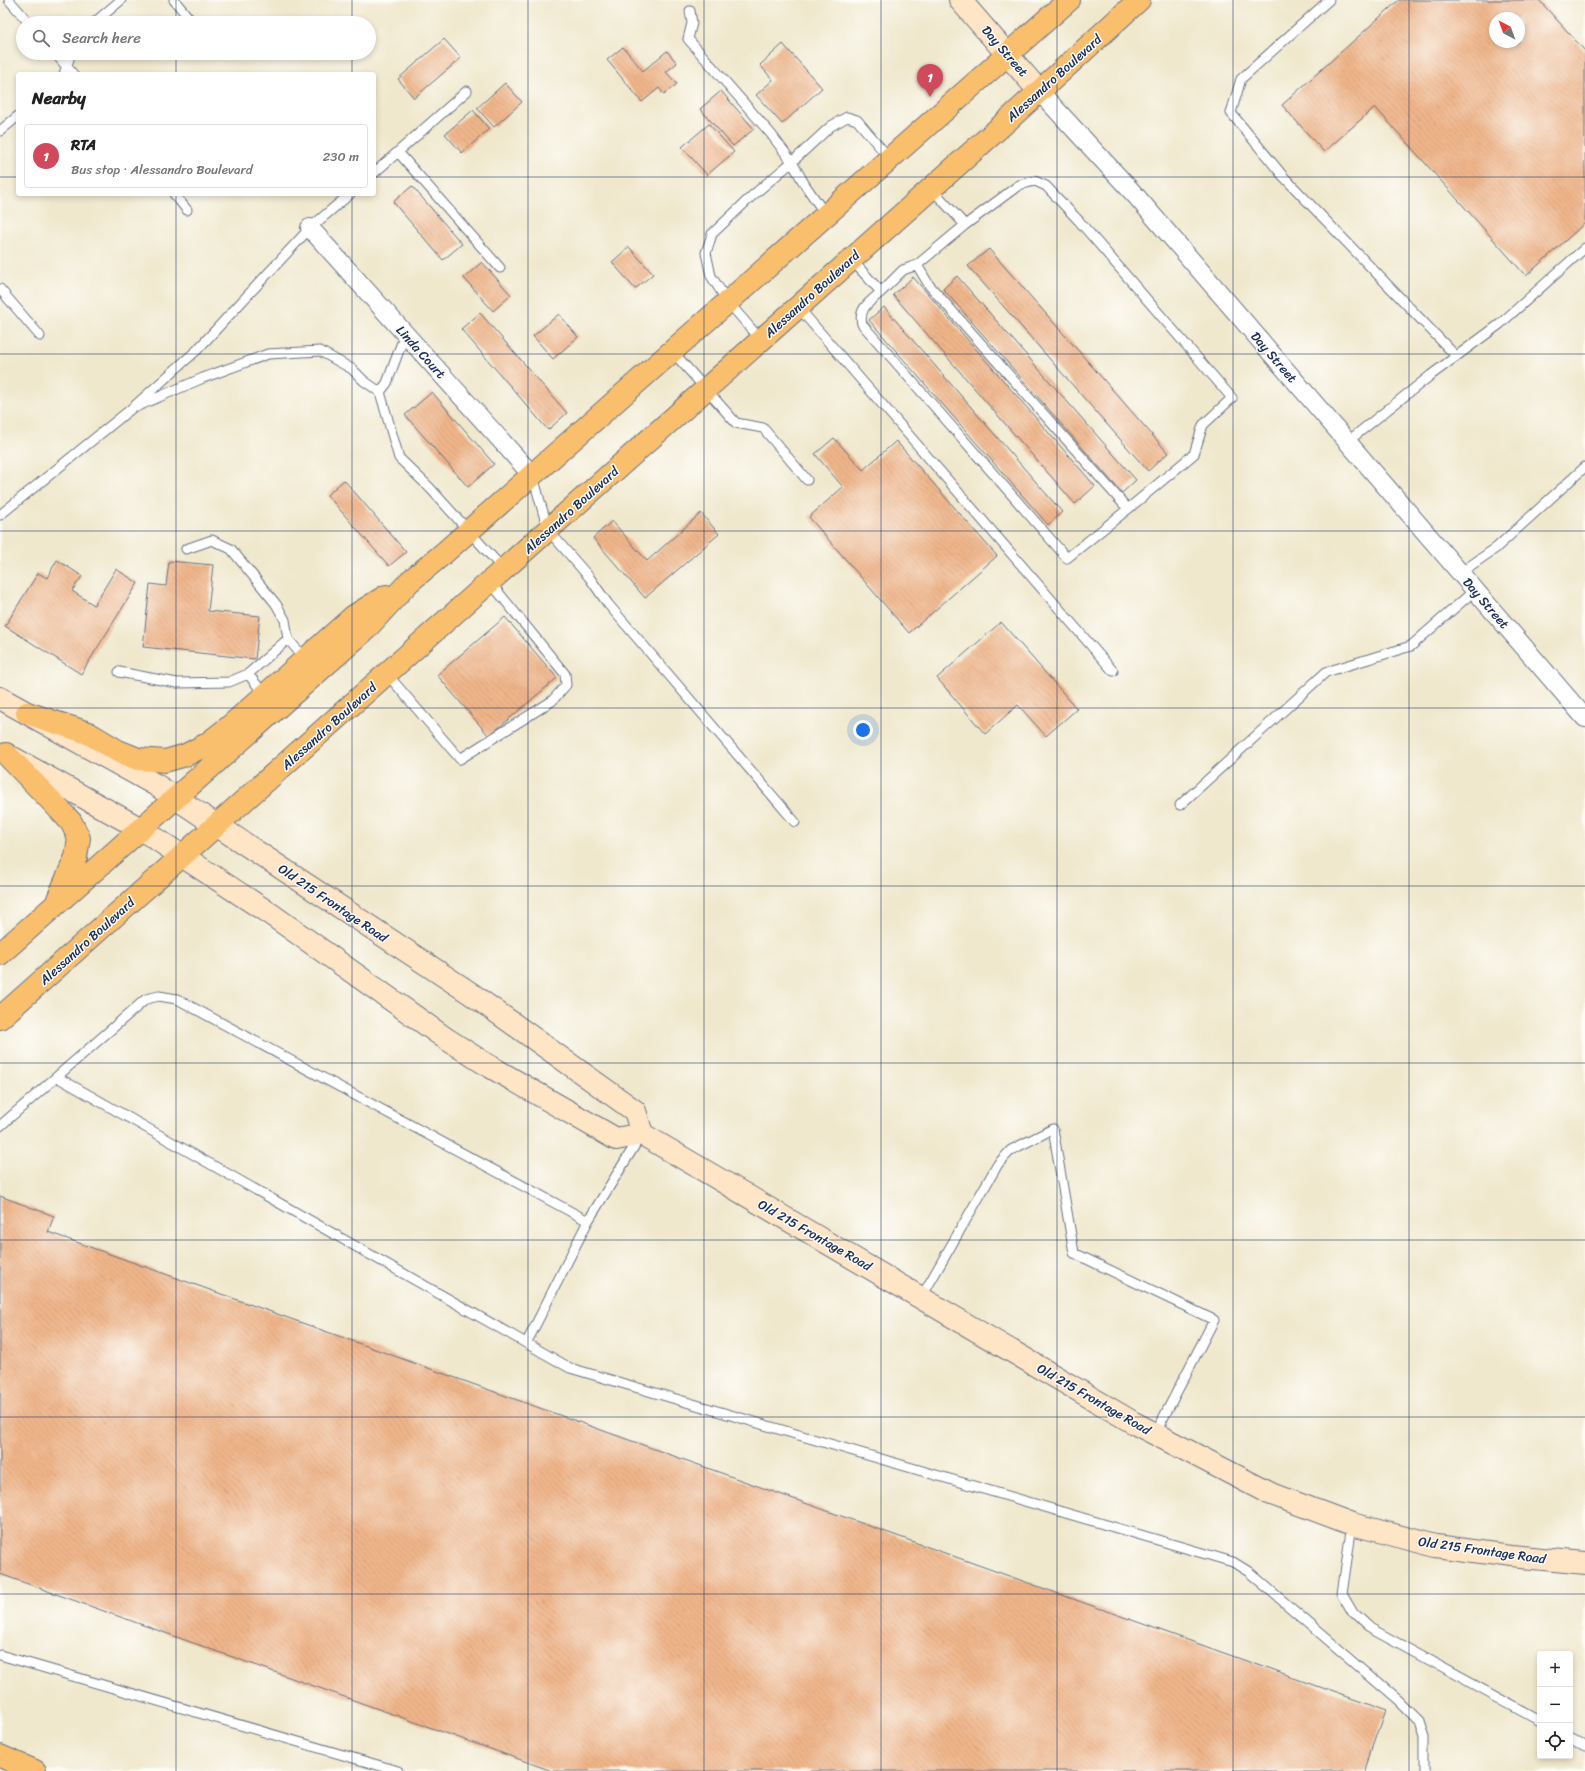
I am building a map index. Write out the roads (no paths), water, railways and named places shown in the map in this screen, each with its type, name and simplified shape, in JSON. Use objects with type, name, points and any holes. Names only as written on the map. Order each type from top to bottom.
[{"type":"main road","points":[[1,951],[55,905],[366,629],[409,582],[469,531],[1069,0]]},
{"type":"main road","name":"Alessandro Boulevard","points":[[0,1018],[851,260],[1139,0]]},
{"type":"main road","points":[[27,713],[88,733],[118,751],[138,760],[165,761],[186,755],[206,744],[229,727],[354,616],[409,582]]},
{"type":"main road","points":[[3,752],[71,822],[79,838],[76,857],[55,905]]},
{"type":"main road","points":[[0,1756],[35,1771]]},
{"type":"street","name":"Day Street","points":[[960,0],[1039,91],[1136,196],[1585,718]]},
{"type":"street","name":"Linda Court","points":[[310,228],[532,475]]},
{"type":"street","name":"Old 215 Frontage Road","points":[[0,698],[156,785],[378,934],[470,993],[635,1111],[642,1134],[1155,1434],[1269,1493],[1352,1524],[1436,1546],[1511,1556],[1585,1563]]},
{"type":"street","points":[[3,752],[141,829],[181,857],[272,915],[445,1038],[484,1063],[616,1138],[642,1134]]},
{"type":"lane","points":[[9,0],[23,16]]},
{"type":"lane","points":[[102,16],[121,0]]},
{"type":"lane","points":[[174,0],[187,16]]},
{"type":"lane","points":[[1329,0],[1241,80],[1232,113],[1283,176],[1456,356]]},
{"type":"lane","points":[[690,11],[692,23],[688,39],[771,134],[792,162],[804,185],[826,215]]},
{"type":"lane","points":[[59,60],[65,70]]},
{"type":"lane","points":[[65,70],[68,60]]},
{"type":"lane","points":[[376,171],[467,91]]},
{"type":"lane","points":[[761,340],[728,302],[711,276],[706,254],[712,234],[752,196],[831,126],[847,117],[857,120],[890,159]]},
{"type":"lane","points":[[0,131],[16,118]]},
{"type":"lane","points":[[398,152],[500,268]]},
{"type":"lane","points":[[1035,181],[1046,186],[1232,398],[1202,425],[1194,454],[1067,558],[862,324],[860,316],[862,309],[903,270],[917,265],[965,225],[1019,185],[1035,181]]},
{"type":"lane","points":[[931,188],[965,225]]},
{"type":"lane","points":[[176,196],[187,210]]},
{"type":"lane","points":[[0,515],[131,408],[197,350],[310,228],[348,196]]},
{"type":"lane","points":[[1347,442],[1456,356],[1500,324],[1585,248]]},
{"type":"lane","points":[[851,260],[881,292]]},
{"type":"lane","points":[[917,265],[929,286],[1128,509]]},
{"type":"lane","points":[[0,289],[40,336]]},
{"type":"lane","points":[[798,307],[1113,671]]},
{"type":"lane","points":[[380,392],[387,383],[405,334]]},
{"type":"lane","points":[[131,408],[203,378],[268,354],[320,351],[352,369],[364,381],[380,392],[399,458],[429,487],[469,531],[497,576],[565,674],[566,684],[552,701],[460,758],[387,674]]},
{"type":"lane","points":[[672,351],[736,423],[763,428],[807,480]]},
{"type":"lane","points":[[1460,573],[1496,548],[1585,467]]},
{"type":"lane","points":[[532,475],[548,530],[589,577],[608,604],[796,822]]},
{"type":"lane","points":[[186,549],[212,540],[231,549],[276,604],[285,620],[288,639],[305,659]]},
{"type":"lane","points":[[1180,805],[1326,672],[1412,646],[1475,590]]},
{"type":"lane","points":[[120,672],[177,684],[229,682],[248,674],[288,639]]},
{"type":"lane","points":[[248,674],[265,695]]},
{"type":"lane","points":[[0,1126],[146,999],[159,996],[177,998],[588,1221]]},
{"type":"lane","points":[[57,1077],[527,1342],[570,1368],[1233,1562],[1248,1572],[1398,1700],[1419,1721],[1424,1737],[1424,1771]]},
{"type":"lane","points":[[921,1298],[998,1164],[1011,1150],[1053,1129],[1074,1253],[1214,1320],[1155,1434]]},
{"type":"lane","points":[[527,1342],[588,1221],[642,1134]]},
{"type":"lane","points":[[1352,1524],[1342,1594],[1352,1613],[1368,1627],[1537,1719]]},
{"type":"lane","points":[[0,1655],[398,1771]]},
{"type":"lane","points":[[1573,1739],[1585,1745]]},
{"type":"place","name":"RTA","points":[[930,97]]}]
